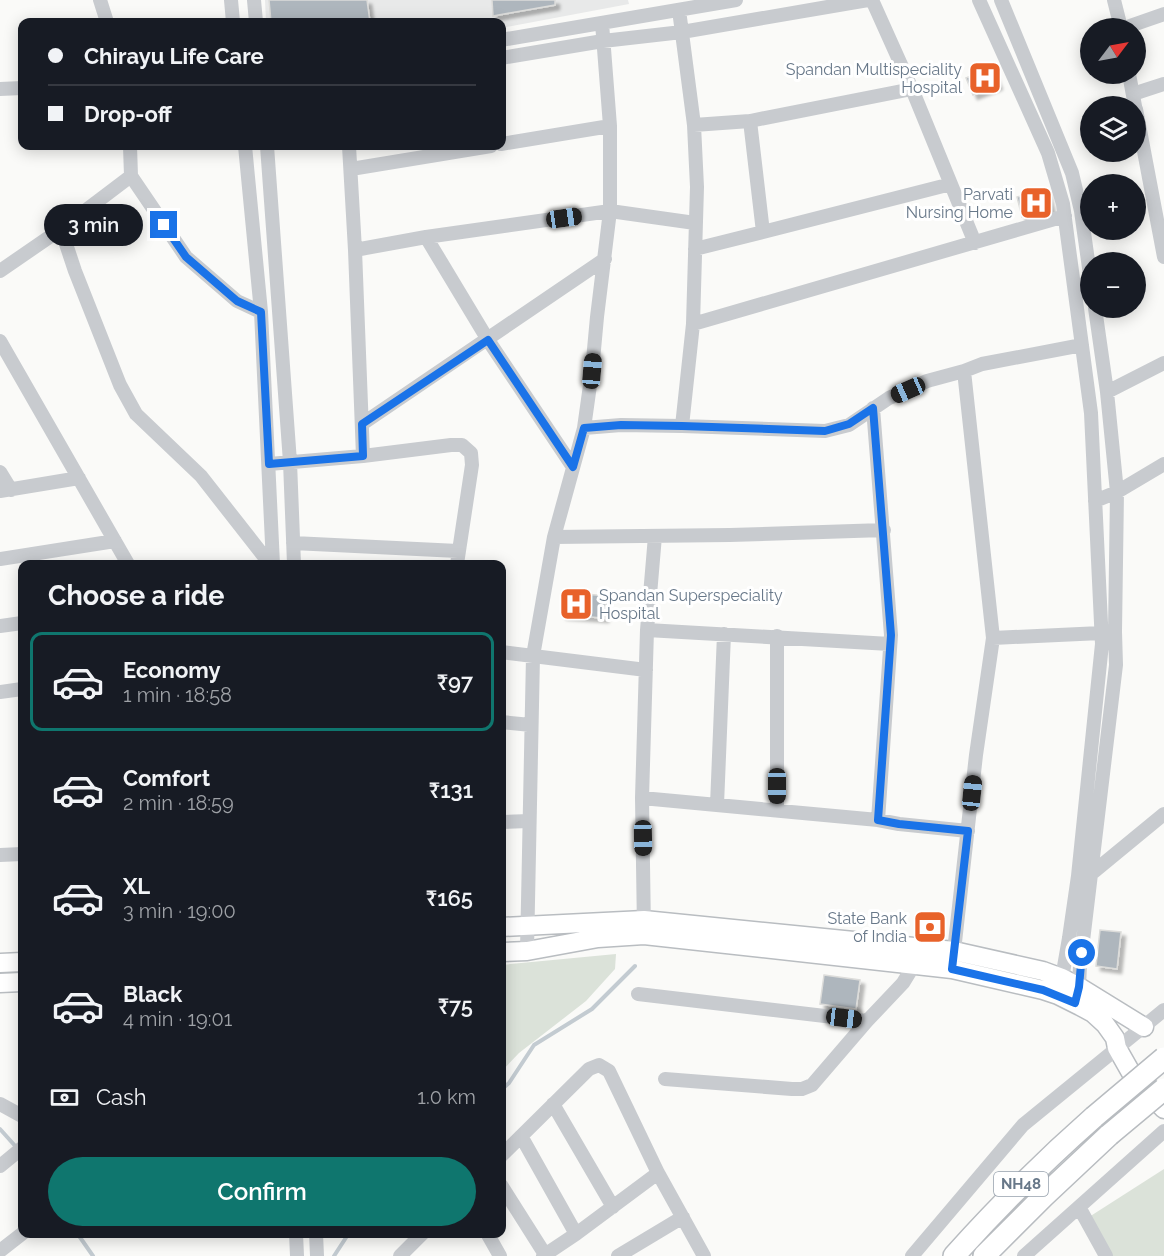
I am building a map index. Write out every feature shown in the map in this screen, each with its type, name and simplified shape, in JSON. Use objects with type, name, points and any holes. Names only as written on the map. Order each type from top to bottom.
[{"type":"highway","name":"NH48","points":[[954,1256],[1042,1163],[1164,1058]]},
{"type":"highway","name":"NH48","points":[[984,1256],[1109,1136],[1164,1089]]},
{"type":"main road","points":[[506,927],[527,925],[644,928],[1043,971],[1060,987],[1144,1027]]},
{"type":"main road","points":[[506,952],[527,951],[644,928],[914,965],[953,960]]},
{"type":"main road","points":[[0,963],[18,962]]},
{"type":"main road","points":[[0,983],[18,982]]},
{"type":"main road","points":[[1077,995],[1115,1038],[1117,1048],[1134,1078],[1164,1109]]},
{"type":"street","points":[[100,0],[106,18]]},
{"type":"street","points":[[231,0],[233,18]]},
{"type":"street","points":[[255,0],[256,18]]},
{"type":"street","points":[[506,39],[736,0]]},
{"type":"street","points":[[506,57],[603,41],[682,32],[870,0],[912,89],[975,243]]},
{"type":"street","points":[[979,0],[1048,153],[1063,204],[1091,413],[1102,644],[1078,876],[1070,938],[1060,987]]},
{"type":"street","points":[[1001,0],[1072,173],[1081,211],[1087,252]]},
{"type":"street","points":[[1114,0],[1119,18]]},
{"type":"street","points":[[679,10],[694,125],[697,187],[693,324],[682,426]]},
{"type":"street","points":[[1146,20],[1164,14]]},
{"type":"street","points":[[527,951],[533,656],[554,537],[584,428],[610,211],[610,126],[602,23]]},
{"type":"street","points":[[1145,96],[1164,84]]},
{"type":"street","points":[[0,89],[18,88]]},
{"type":"street","points":[[694,125],[750,121],[912,89]]},
{"type":"street","points":[[750,121],[763,232]]},
{"type":"street","points":[[506,143],[610,126]]},
{"type":"street","points":[[130,150],[131,176],[186,257],[237,301],[261,312]]},
{"type":"street","points":[[245,150],[261,312],[272,560]]},
{"type":"street","points":[[267,150],[290,462],[294,560]]},
{"type":"street","points":[[349,150],[363,456]]},
{"type":"street","points":[[351,169],[467,150]]},
{"type":"street","points":[[1145,162],[1164,257]]},
{"type":"street","points":[[2,266],[61,229],[131,176]]},
{"type":"street","points":[[694,249],[951,184]]},
{"type":"street","points":[[355,250],[426,237],[610,211],[695,223]]},
{"type":"street","points":[[693,324],[1065,216]]},
{"type":"street","points":[[61,229],[120,385],[136,414],[201,476],[269,560]]},
{"type":"street","points":[[426,237],[488,340],[573,467]]},
{"type":"street","points":[[362,424],[605,259]]},
{"type":"street","points":[[1077,995],[1116,665],[1117,492],[1107,392],[1096,318]]},
{"type":"street","points":[[0,341],[126,560]]},
{"type":"street","points":[[584,428],[621,425],[825,431],[849,424],[889,398],[927,381],[982,364],[1082,345]]},
{"type":"street","points":[[1107,392],[1164,363]]},
{"type":"street","points":[[953,960],[976,755],[993,638],[964,371]]},
{"type":"street","points":[[873,408],[891,635],[878,820]]},
{"type":"street","points":[[269,464],[363,456],[451,445],[462,445],[471,453],[472,465],[458,557],[292,543]]},
{"type":"street","points":[[1095,501],[1117,492],[1164,464]]},
{"type":"street","points":[[0,472],[6,490],[79,478]]},
{"type":"street","points":[[554,537],[884,530]]},
{"type":"street","points":[[644,928],[642,798],[647,630],[655,536]]},
{"type":"street","points":[[0,559],[115,541]]},
{"type":"street","points":[[0,626],[18,624]]},
{"type":"street","points":[[647,630],[891,644]]},
{"type":"street","points":[[993,638],[1101,633]]},
{"type":"street","points":[[717,805],[724,634]]},
{"type":"street","points":[[777,636],[777,810]]},
{"type":"street","points":[[506,653],[646,670]]},
{"type":"street","points":[[0,692],[18,690]]},
{"type":"street","points":[[506,722],[531,725]]},
{"type":"street","points":[[642,798],[878,820],[968,831]]},
{"type":"street","points":[[1091,874],[1164,814]]},
{"type":"street","points":[[506,822],[529,820]]},
{"type":"street","points":[[0,855],[18,854]]},
{"type":"street","points":[[665,1079],[802,1089],[812,1085],[903,982],[914,965]]},
{"type":"street","points":[[638,994],[867,1021]]},
{"type":"street","points":[[912,1256],[1023,1125],[1164,1010]]},
{"type":"street","points":[[506,1151],[589,1069],[599,1065],[604,1067],[609,1071],[658,1173],[704,1256]]},
{"type":"street","points":[[0,1104],[18,1114]]},
{"type":"street","points":[[553,1104],[613,1207]]},
{"type":"street","points":[[1024,1256],[1164,1131]]},
{"type":"street","points":[[521,1136],[576,1234]]},
{"type":"street","points":[[0,1166],[18,1151]]},
{"type":"street","points":[[506,1193],[544,1256],[658,1173]]},
{"type":"street","points":[[1079,1207],[1107,1256]]},
{"type":"street","points":[[618,1256],[683,1217]]},
{"type":"street","points":[[0,1251],[18,1237]]},
{"type":"street","points":[[296,1238],[297,1256]]},
{"type":"street","points":[[316,1238],[317,1256]]},
{"type":"street","points":[[400,1256],[418,1238]]},
{"type":"street","points":[[491,1238],[500,1256]]},
{"type":"street","points":[[640,1243],[648,1256]]},
{"type":"shaded area","points":[[265,0],[628,0],[629,4],[506,27],[506,18],[266,18]]},
{"type":"shaded area","points":[[616,954],[615,969],[586,1001],[519,1053],[506,1067],[506,965]]},
{"type":"shaded area","points":[[1164,1169],[1164,1256],[1109,1256],[1089,1217]]},
{"type":"building","points":[[269,0],[367,0],[369,18],[271,18]]},
{"type":"building","points":[[492,0],[555,0],[555,5],[493,16]]},
{"type":"building","points":[[991,68],[998,85],[973,95],[966,78]]},
{"type":"building","points":[[1046,189],[1051,209],[1022,217],[1017,197]]},
{"type":"building","points":[[564,592],[606,596],[604,618],[562,615]]},
{"type":"building","points":[[1100,930],[1121,932],[1117,969],[1096,966]]},
{"type":"building","points":[[824,975],[860,980],[856,1009],[820,1004]]},
{"type":"waterway","points":[[506,1086],[534,1045],[592,1009],[635,966]]},
{"type":"waterway","points":[[0,1129],[17,1148]]},
{"type":"waterway","points":[[80,1238],[93,1256]]},
{"type":"waterway","points":[[334,1256],[346,1238]]},
{"type":"place","name":"Spandan Multispeciality Hospital","points":[[985,78]]},
{"type":"place","name":"Parvati Nursing Home","points":[[1036,203]]},
{"type":"place","name":"Spandan Superspeciality Hospital","points":[[576,604]]},
{"type":"place","name":"State Bank of India","points":[[930,927]]},
{"type":"route","points":[[164,225],[186,257],[237,301],[261,312],[269,464],[363,456],[362,424],[488,340],[573,467],[584,428],[621,425],[825,431],[849,424],[873,408],[891,635],[878,820],[968,831],[952,969],[1043,990],[1075,1003],[1082,953]]}]
